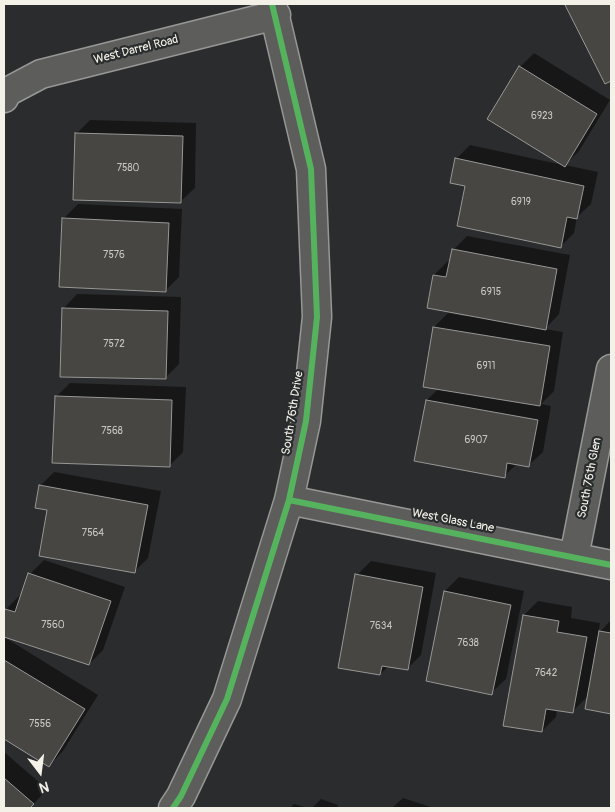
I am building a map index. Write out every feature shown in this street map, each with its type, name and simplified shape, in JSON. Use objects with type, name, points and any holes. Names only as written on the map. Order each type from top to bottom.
[{"type":"street","name":"West Darrel Road","points":[[4,98],[7,92],[41,74],[274,10]]},
{"type":"street","name":"South 76th Drive","points":[[173,808],[181,796],[227,699],[290,500],[306,422],[317,317],[311,169],[274,10]]},
{"type":"street","name":"South 76th Glen","points":[[574,557],[611,369]]},
{"type":"street","name":"West Glass Lane","points":[[290,500],[611,565]]},
{"type":"building","points":[[611,4],[611,81],[605,84],[565,5]]},
{"type":"building","points":[[519,66],[597,114],[565,167],[487,119]]},
{"type":"building","points":[[75,133],[183,136],[181,203],[73,200]]},
{"type":"building","points":[[455,158],[584,186],[577,219],[567,217],[561,248],[457,226],[465,186],[450,183]]},
{"type":"building","points":[[62,218],[169,223],[166,292],[59,287]]},
{"type":"building","points":[[452,249],[557,269],[546,330],[427,308],[433,275],[446,277]]},
{"type":"building","points":[[62,308],[168,311],[166,379],[60,377]]},
{"type":"building","points":[[433,327],[550,346],[540,406],[423,387]]},
{"type":"building","points":[[55,396],[172,400],[170,467],[52,463]]},
{"type":"building","points":[[426,400],[538,420],[529,467],[507,463],[505,478],[414,461]]},
{"type":"building","points":[[39,485],[148,505],[135,573],[39,556],[47,510],[35,508]]},
{"type":"building","points":[[28,573],[111,601],[89,665],[4,637],[5,609],[15,612]]},
{"type":"building","points":[[355,574],[423,587],[408,670],[382,666],[380,675],[338,668]]},
{"type":"building","points":[[444,591],[511,605],[492,695],[426,681]]},
{"type":"building","points":[[523,615],[559,621],[557,632],[587,637],[573,713],[546,709],[542,732],[503,726]]},
{"type":"building","points":[[599,631],[611,633],[611,714],[585,709]]},
{"type":"building","points":[[4,660],[85,709],[49,767],[4,739]]},
{"type":"building","points":[[4,778],[34,804],[30,808],[4,808]]},
{"type":"cycle path","points":[[173,808],[181,796],[227,699],[289,500],[306,421],[317,317],[311,169],[272,4]]},
{"type":"cycle path","points":[[289,500],[611,565]]}]
